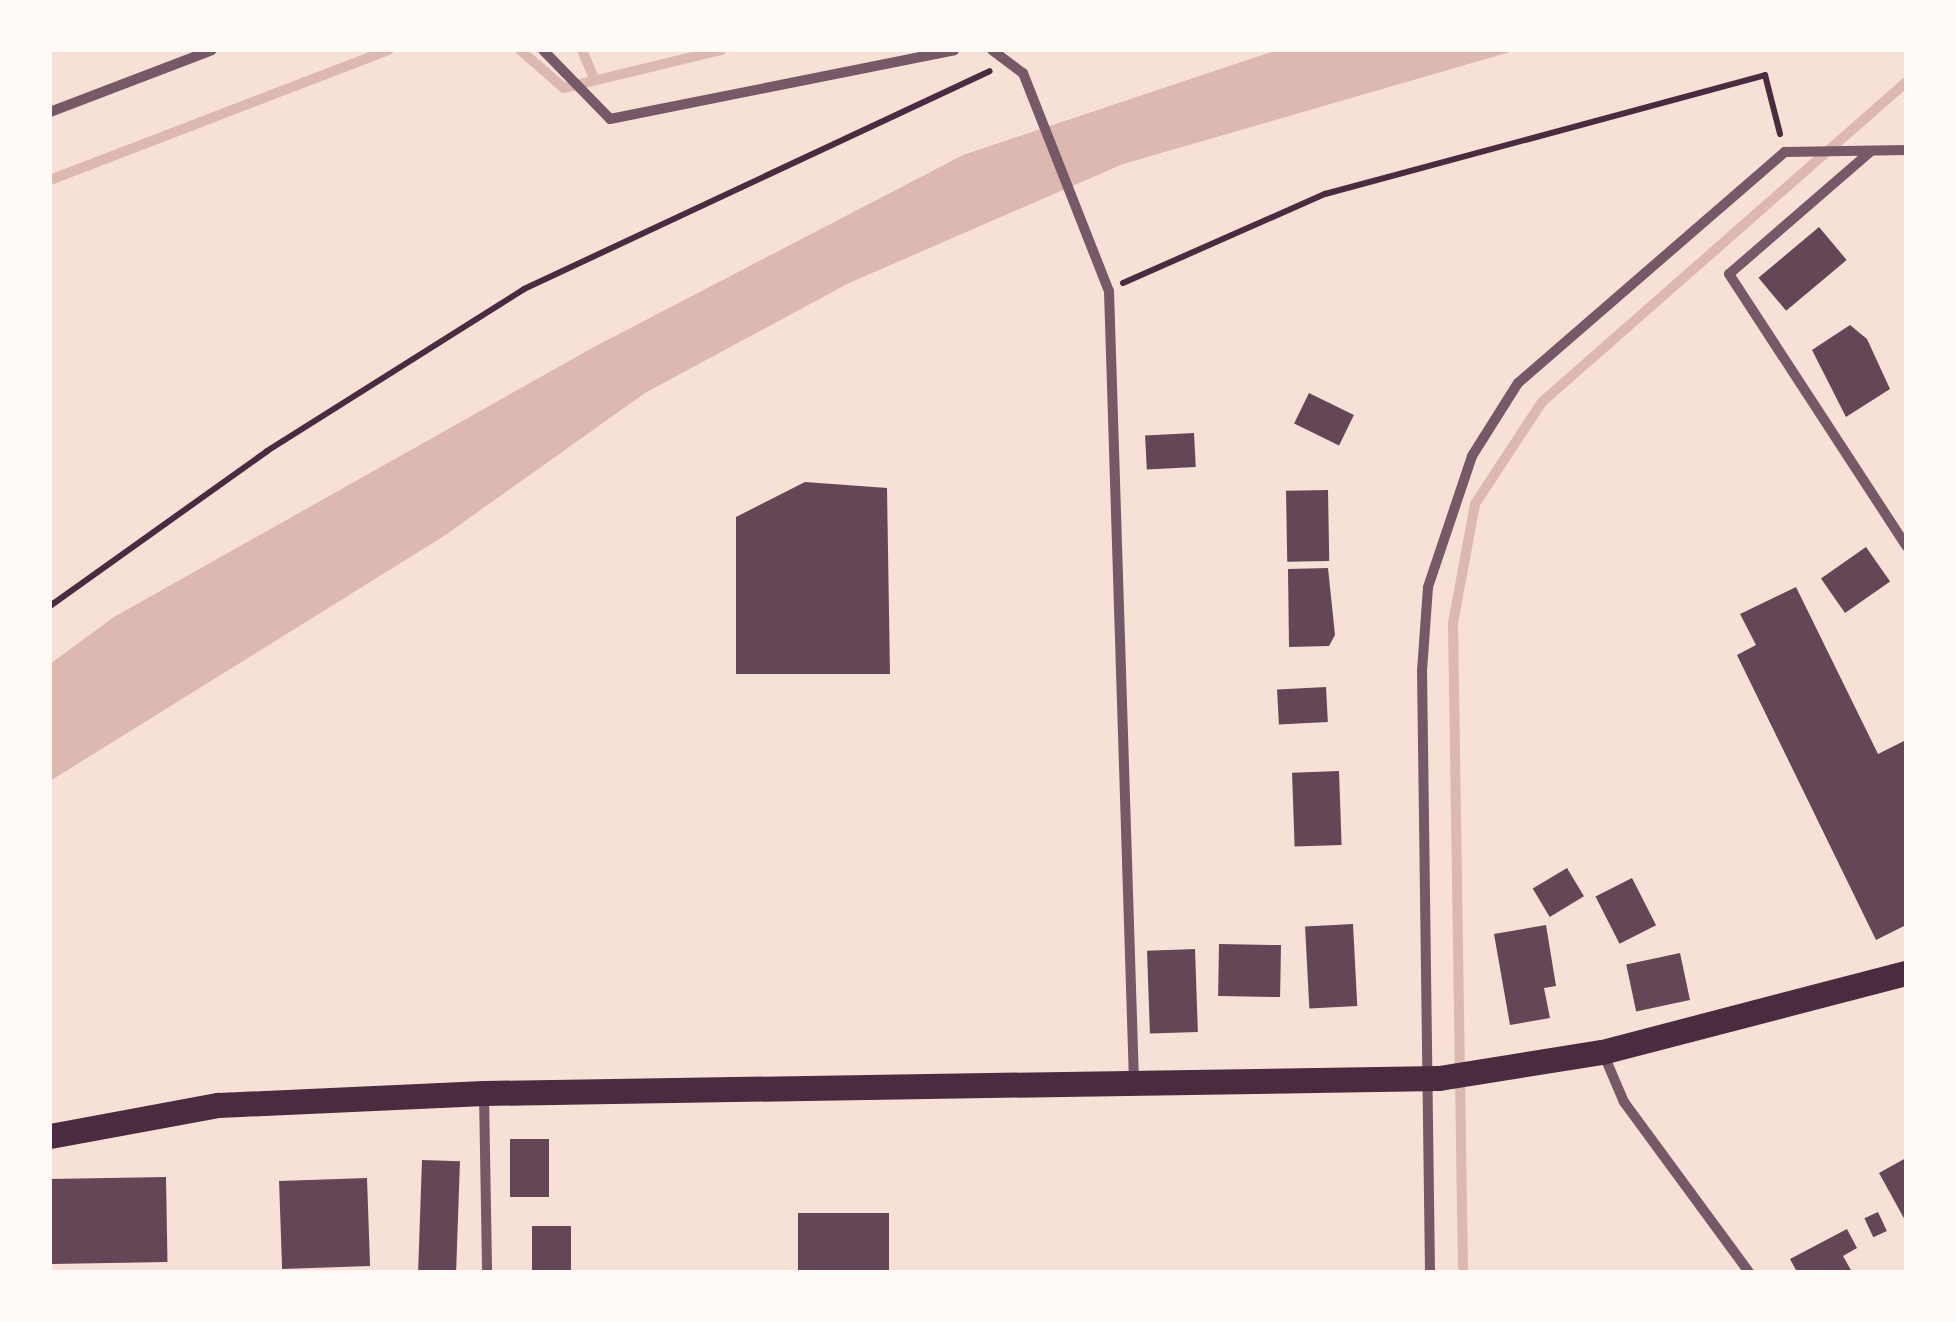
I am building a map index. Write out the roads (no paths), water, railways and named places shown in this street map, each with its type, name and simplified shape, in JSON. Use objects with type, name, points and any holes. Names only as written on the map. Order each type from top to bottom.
[{"type":"main road","points":[[50,1136],[218,1105],[484,1093],[1134,1087],[1434,1078],[1602,1052],[1906,973]]},
{"type":"street","points":[[50,112],[212,50]]},
{"type":"street","points":[[542,50],[610,119],[954,50]]},
{"type":"street","points":[[992,50],[1023,74],[1109,291],[1134,1087]]},
{"type":"street","points":[[1430,1272],[1434,1078],[1422,671],[1428,587],[1472,456],[1518,383],[1785,152],[1906,150]]},
{"type":"street","points":[[1870,151],[1729,274],[1906,546]]},
{"type":"street","points":[[1602,1052],[1624,1102],[1749,1272]]},
{"type":"street","points":[[484,1093],[487,1272]]},
{"type":"waterway","points":[[50,180],[389,50]]},
{"type":"waterway","points":[[520,50],[564,88],[721,50]]},
{"type":"waterway","points":[[582,50],[593,76]]},
{"type":"waterway","points":[[1463,1272],[1453,623],[1475,504],[1542,402],[1906,82]]}]
